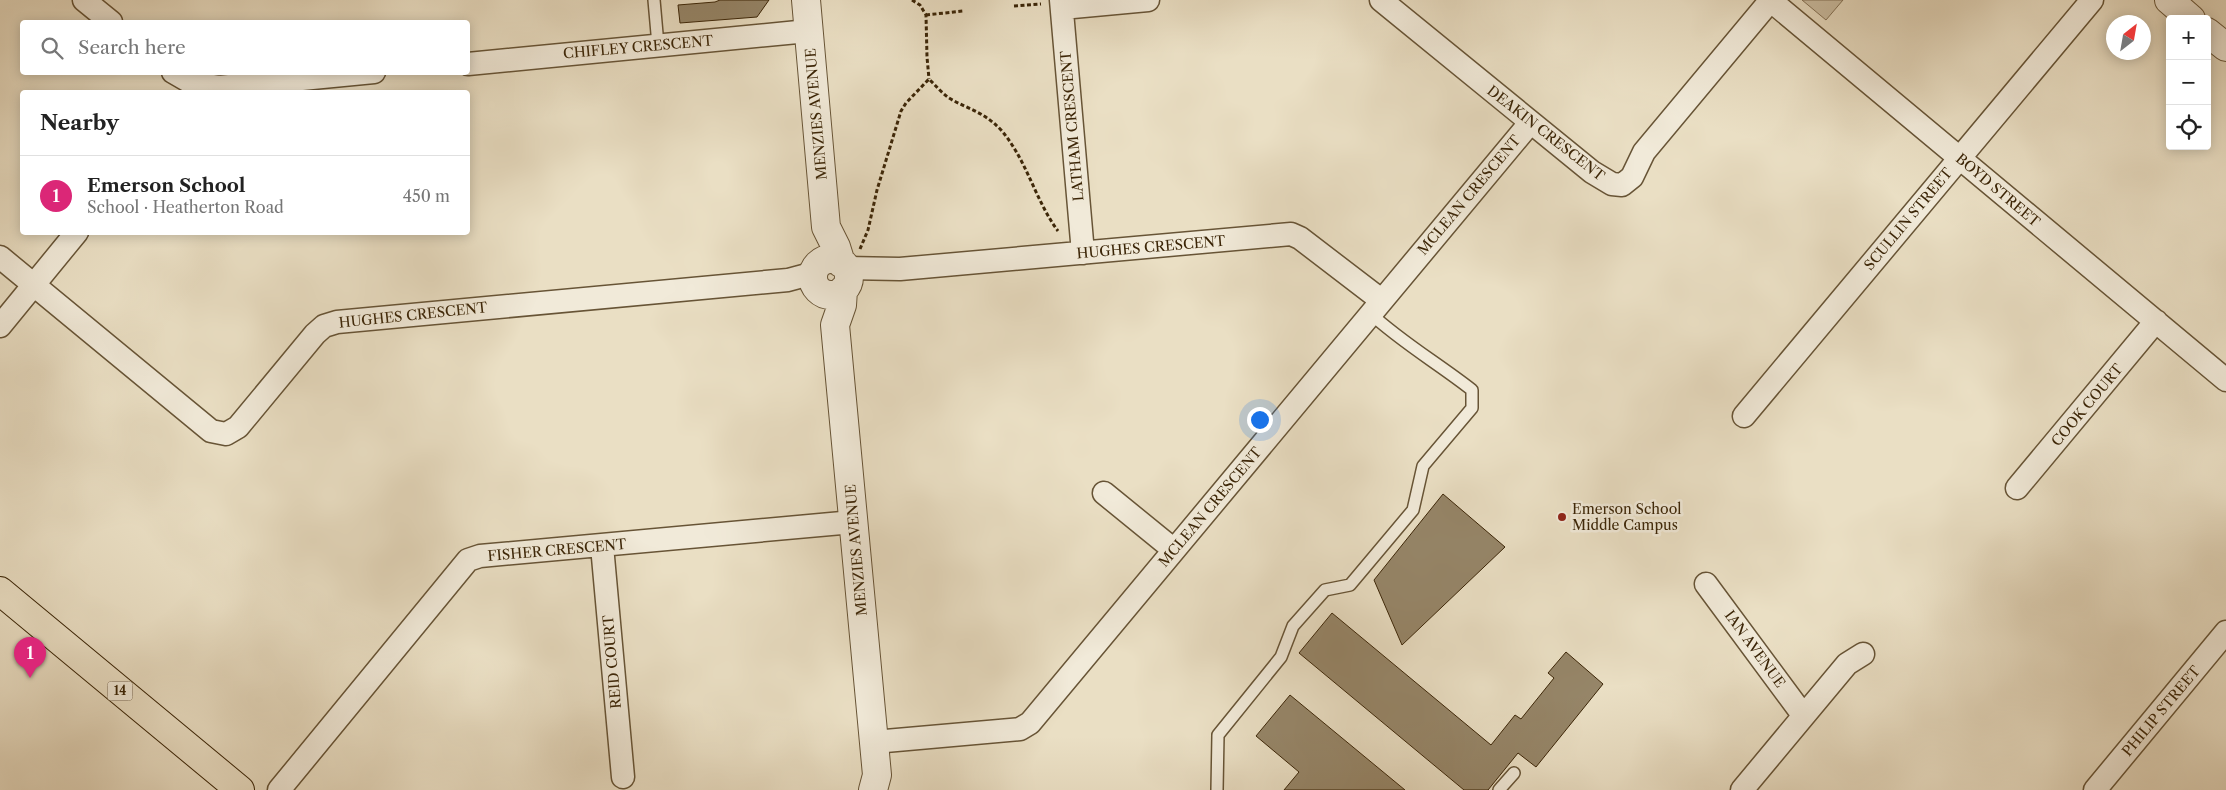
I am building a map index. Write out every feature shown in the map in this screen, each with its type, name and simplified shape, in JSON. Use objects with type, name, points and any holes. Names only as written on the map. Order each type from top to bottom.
[{"type":"main road","name":"14","points":[[0,591],[240,790]]},
{"type":"street","points":[[84,0],[109,20]]},
{"type":"street","name":"MENZIES AVENUE","points":[[806,0],[826,227],[820,248],[834,275],[842,305],[835,325],[878,785]]},
{"type":"street","points":[[1055,4],[1148,0]]},
{"type":"street","name":"DEAKIN CRESCENT","points":[[1381,0],[1596,175],[1612,184],[1622,185],[1632,177],[1644,152],[1770,0]]},
{"type":"street","name":"BOYD STREET","points":[[1770,0],[2226,380]]},
{"type":"street","name":"SCULLIN STREET","points":[[1744,416],[2092,0]]},
{"type":"street","points":[[2169,0],[2186,15]]},
{"type":"street","name":"LATHAM CRESCENT","points":[[1055,4],[1083,253]]},
{"type":"street","name":"CHIFLEY CRESCENT","points":[[470,64],[808,31]]},
{"type":"street","points":[[2211,35],[2226,47]]},
{"type":"street","points":[[184,83],[219,87],[343,75]]},
{"type":"street","name":"MCLEAN CRESCENT","points":[[874,742],[1020,729],[1030,723],[1530,123]]},
{"type":"street","name":"HUGHES CRESCENT","points":[[0,257],[211,431],[226,434],[238,427],[315,334],[324,326],[337,322],[1291,234],[1300,238],[1375,307]]},
{"type":"street","points":[[0,326],[75,235]]},
{"type":"street","name":"COOK COURT","points":[[2017,488],[2156,321]]},
{"type":"street","points":[[1104,493],[1174,550]]},
{"type":"street","name":"FISHER CRESCENT","points":[[279,790],[468,560],[480,556],[853,522]]},
{"type":"street","name":"REID COURT","points":[[602,546],[623,777]]},
{"type":"street","name":"IAN AVENUE","points":[[1706,584],[1803,715]]},
{"type":"street","name":"PHILIP STREET","points":[[2095,790],[2226,632]]},
{"type":"street","points":[[1742,790],[1846,664],[1863,654]]},
{"type":"lane","points":[[654,0],[658,46]]},
{"type":"lane","points":[[1217,790],[1218,735],[1281,657],[1292,626],[1325,590],[1350,585],[1413,510],[1423,466],[1472,408],[1472,390],[1387,329],[1375,307]]},
{"type":"lane","points":[[1499,790],[1514,773]]},
{"type":"path","points":[[912,0],[926,15],[926,57],[930,79],[944,94],[982,113],[1002,131],[1028,172],[1047,214],[1058,231]]},
{"type":"path","points":[[922,0],[923,10]]},
{"type":"path","points":[[1014,6],[1055,4]]},
{"type":"path","points":[[926,15],[963,11]]},
{"type":"path","points":[[834,275],[868,230],[877,190],[901,111],[930,79]]},
{"type":"shaded area","points":[[1802,0],[1843,0],[1826,20]]},
{"type":"building","points":[[720,0],[769,0],[757,17],[680,23],[678,5]]},
{"type":"building","points":[[1443,494],[1505,547],[1402,645],[1374,580]]},
{"type":"building","points":[[1332,613],[1491,745],[1515,715],[1521,719],[1554,678],[1548,673],[1566,652],[1603,684],[1536,767],[1518,753],[1488,790],[1464,790],[1299,653]]},
{"type":"building","points":[[1290,695],[1405,790],[1284,790],[1299,772],[1256,736]]},
{"type":"place","name":"Emerson School Middle Campus","points":[[1562,517]]},
{"type":"place","name":"Emerson School","points":[[30,678]]}]
